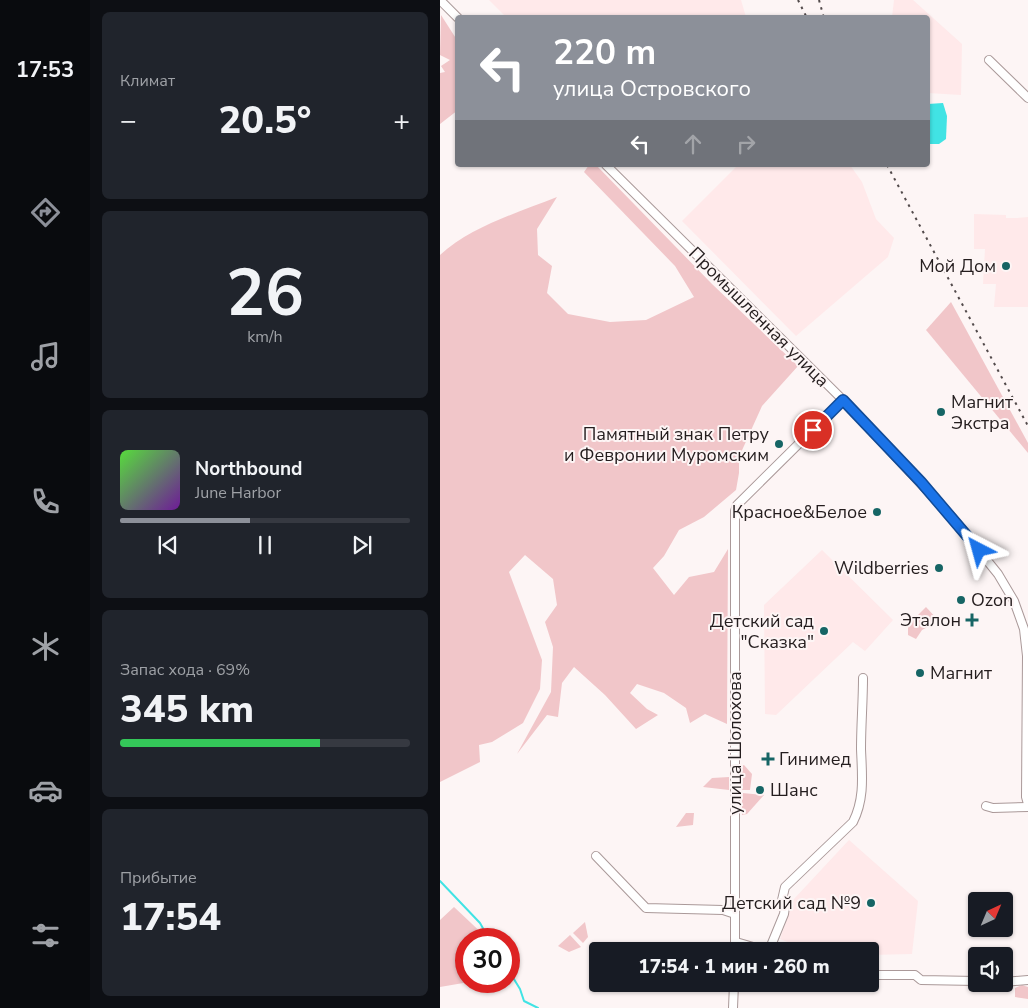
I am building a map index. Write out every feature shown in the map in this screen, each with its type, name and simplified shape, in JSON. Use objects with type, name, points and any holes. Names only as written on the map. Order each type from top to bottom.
[{"type":"street","points":[[440,0],[455,15]]},
{"type":"street","points":[[989,60],[1028,98]]},
{"type":"street","name":"Промышленная улица","points":[[608,167],[843,400],[951,516],[998,574],[1014,601],[1024,629],[1027,656],[1028,806]]},
{"type":"street","name":"улица Шолохова","points":[[736,942],[734,618],[737,505],[843,400]]},
{"type":"street","points":[[772,942],[784,914],[785,907],[782,900],[785,887],[846,829],[858,812],[862,788],[864,678]]},
{"type":"street","points":[[986,806],[994,808],[1028,806]]},
{"type":"street","points":[[596,856],[646,908],[722,910],[735,914]]},
{"type":"street","points":[[879,975],[915,975],[921,980],[968,981]]},
{"type":"street","points":[[1013,981],[1028,980]]},
{"type":"street","points":[[733,1008],[734,992]]},
{"type":"shaded area","points":[[489,0],[741,0],[745,15],[504,15]]},
{"type":"shaded area","points":[[894,0],[913,0],[930,15],[892,15]]},
{"type":"shaded area","points":[[441,15],[455,37],[455,112],[440,124],[440,73],[445,72],[441,66],[450,60],[440,55]]},
{"type":"shaded area","points":[[930,15],[962,44],[961,95],[930,93]]},
{"type":"shaded area","points":[[588,167],[598,167],[712,284],[798,366],[762,406],[739,457],[736,490],[704,517],[679,530],[664,556],[653,568],[674,595],[689,577],[714,572],[728,549],[727,724],[705,714],[690,723],[686,708],[664,693],[637,684],[630,693],[647,709],[658,715],[636,729],[605,695],[574,667],[562,683],[558,717],[547,715],[517,754],[551,692],[553,647],[545,622],[557,605],[553,579],[525,555],[509,572],[542,660],[540,689],[523,723],[492,742],[479,745],[480,762],[440,782],[440,255],[466,236],[481,228],[557,197],[537,229],[538,255],[552,266],[547,293],[568,314],[610,322],[646,320],[694,297],[675,266],[584,172]]},
{"type":"shaded area","points":[[736,167],[851,167],[862,182],[876,219],[894,238],[888,257],[796,336],[682,221]]},
{"type":"shaded area","name":"Мой Дом","points":[[974,214],[1006,215],[1006,218],[1028,217],[1028,307],[994,307],[996,284],[983,284],[985,249],[974,249]]},
{"type":"shaded area","points":[[951,302],[1028,443],[1028,453],[926,330]]},
{"type":"shaded area","name":"Детский сад \"Сказка\"","points":[[822,550],[893,620],[865,651],[853,642],[776,715],[765,714],[764,605]]},
{"type":"shaded area","points":[[926,607],[939,621],[922,630],[916,639],[908,635],[908,625]]},
{"type":"shaded area","points":[[744,765],[752,774],[750,790],[742,790],[741,766]]},
{"type":"shaded area","points":[[729,777],[729,790],[703,787],[712,778]]},
{"type":"shaded area","points":[[742,793],[764,795],[747,814],[742,815]]},
{"type":"shaded area","points":[[686,813],[694,813],[693,825],[676,827]]},
{"type":"shaded area","points":[[849,840],[918,901],[912,954],[879,955],[879,942],[788,942],[780,939],[794,899]]},
{"type":"shaded area","points":[[454,907],[476,928],[455,928],[455,984],[440,987],[440,920]]},
{"type":"shaded area","points":[[585,922],[588,937],[583,943],[573,933]]},
{"type":"shaded area","points":[[570,935],[581,947],[569,952],[558,946]]},
{"type":"shaded area","points":[[1022,985],[1028,987],[1028,999],[1015,997],[1015,988]]},
{"type":"water","points":[[943,103],[947,116],[946,139],[939,144],[930,144],[930,104]]},
{"type":"waterway","points":[[440,881],[483,928]]},
{"type":"waterway","points":[[520,989],[524,1001],[538,1008]]},
{"type":"railway","points":[[798,0],[806,15]]},
{"type":"railway","points":[[819,0],[823,15]]},
{"type":"railway","points":[[888,167],[1028,426]]},
{"type":"place","name":"Мой Дом","points":[[1006,266]]},
{"type":"place","name":"Магнит Экстра","points":[[941,412]]},
{"type":"place","name":"Памятный знак Петру и Февронии Муромским","points":[[779,444]]},
{"type":"place","name":"Красное&Белое","points":[[877,512]]},
{"type":"place","name":"Wildberries","points":[[939,568]]},
{"type":"place","name":"Ozon","points":[[961,600]]},
{"type":"place","name":"Эталон","points":[[972,620]]},
{"type":"place","name":"Детский сад \"Сказка\"","points":[[824,631]]},
{"type":"place","name":"Магнит","points":[[920,673]]},
{"type":"place","name":"Гинимед","points":[[768,759]]},
{"type":"place","name":"Шанс","points":[[760,790]]},
{"type":"place","name":"Детский сад №9","points":[[871,903]]},
{"type":"route","points":[[813,430],[843,400],[921,482],[979,550]]}]
